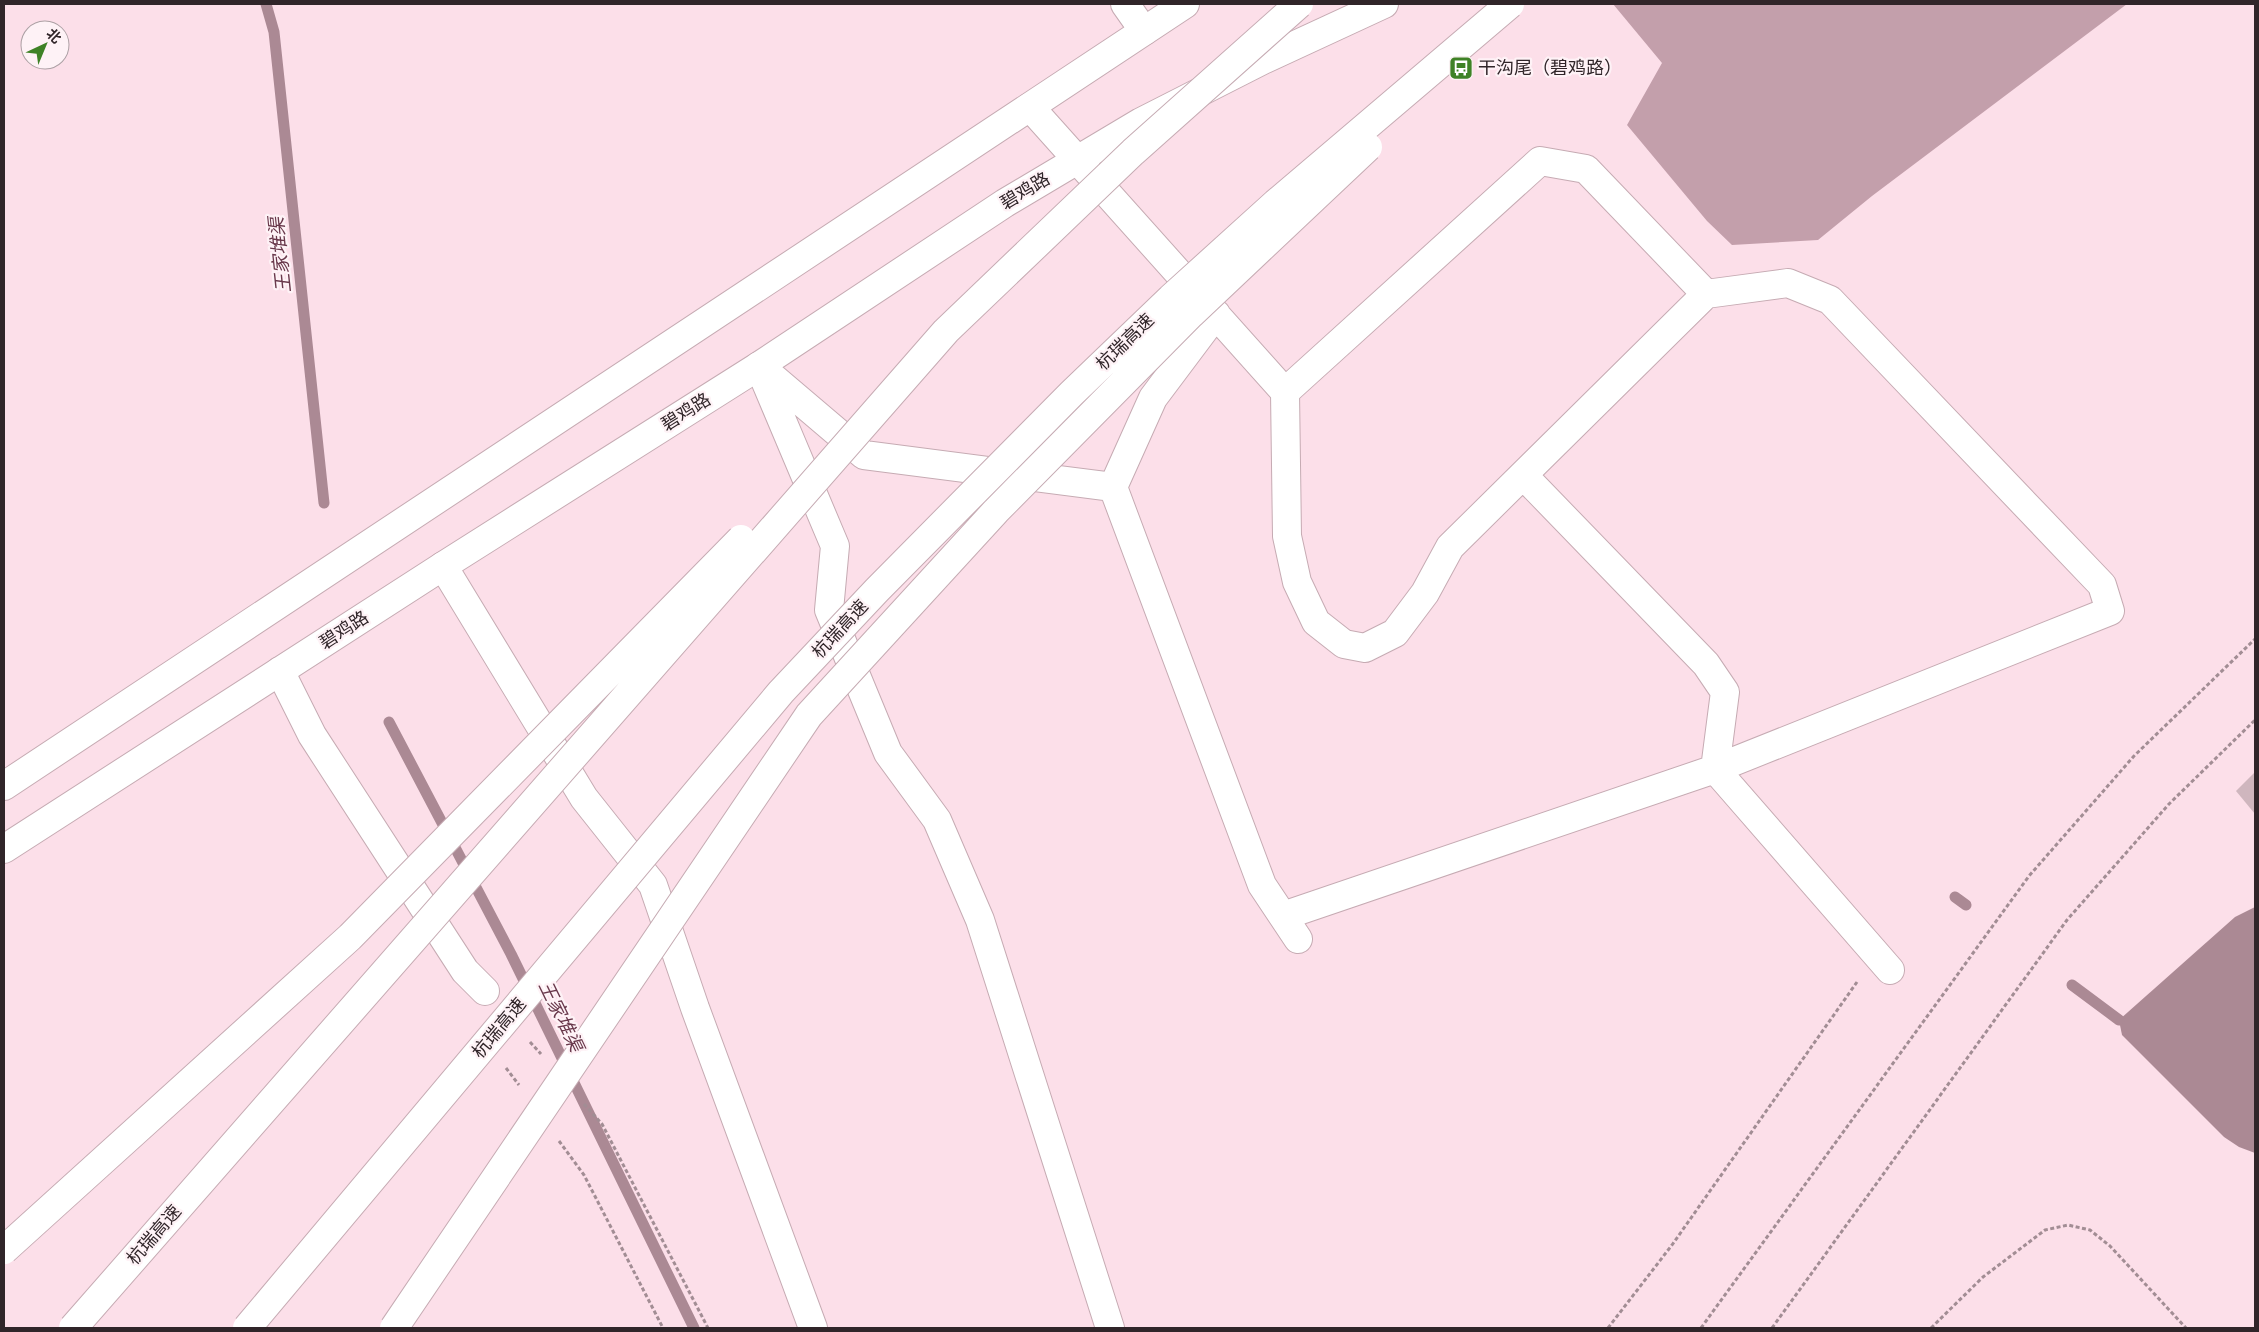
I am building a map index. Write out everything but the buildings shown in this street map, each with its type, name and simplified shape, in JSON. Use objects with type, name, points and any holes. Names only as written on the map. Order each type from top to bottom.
[{"type":"main road","points":[[1125,4],[1144,31]]},
{"type":"main road","points":[[4,786],[1185,4]]},
{"type":"main road","name":"杭瑞高速","points":[[73,1328],[946,331],[1133,152],[1299,4]]},
{"type":"main road","name":"碧鸡路","points":[[4,849],[443,566],[759,366],[1005,203],[1141,122],[1263,60],[1384,4]]},
{"type":"main road","name":"杭瑞高速","points":[[247,1328],[781,692],[877,590],[1072,393],[1172,298],[1276,203],[1510,4]]},
{"type":"main road","points":[[394,1328],[809,715],[996,511],[1191,314],[1520,4]]},
{"type":"main road","points":[[1030,107],[1285,392],[1287,536],[1297,582],[1316,622],[1344,644],[1366,648],[1395,633],[1425,594],[1450,547],[1706,294],[1788,283],[1830,300],[2102,585],[2110,611],[1715,769],[1283,916]]},
{"type":"main road","points":[[1285,392],[1540,161],[1586,169],[1706,294]]},
{"type":"main road","points":[[1216,314],[1153,398],[1113,487],[1262,885],[1298,939]]},
{"type":"main road","points":[[4,1250],[350,937],[946,331]]},
{"type":"main road","points":[[759,366],[864,455],[1113,487]]},
{"type":"main road","points":[[759,366],[835,546],[829,610],[888,753],[937,820],[980,920],[1110,1328]]},
{"type":"main road","points":[[1523,475],[1706,664],[1725,692],[1715,769],[1883,962]]},
{"type":"main road","points":[[443,566],[584,798],[653,884],[695,1008],[813,1328]]},
{"type":"main road","points":[[280,671],[312,735],[465,970],[485,991]]},
{"type":"path","points":[[1701,1328],[2029,876],[2134,756],[2255,639]]},
{"type":"path","points":[[1772,1328],[2067,920],[2169,804],[2255,720]]},
{"type":"path","points":[[1608,1328],[1689,1220],[1822,1034],[1883,962]]},
{"type":"path","points":[[501,1060],[523,1090]]},
{"type":"path","points":[[602,1124],[708,1328]]},
{"type":"path","points":[[556,1136],[584,1175],[663,1328]]},
{"type":"path","points":[[1931,1328],[1991,1271],[2045,1230],[2068,1225],[2090,1230],[2110,1246],[2186,1328]]},
{"type":"shaded area","points":[[1613,4],[2127,4],[1872,196],[1818,240],[1732,245],[1707,221],[1627,125],[1662,63]]},
{"type":"shaded area","points":[[2255,772],[2255,814],[2236,791]]},
{"type":"shaded area","points":[[2255,907],[2255,1153],[2239,1147],[2224,1137],[2122,1035],[2119,1020],[2235,917]]},
{"type":"waterway","name":"王家堆渠","points":[[266,4],[274,32],[324,503]]},
{"type":"waterway","name":"王家堆渠","points":[[389,722],[511,954],[694,1328]]},
{"type":"waterway","points":[[1955,897],[1966,905]]},
{"type":"waterway","points":[[2072,985],[2119,1020]]},
{"type":"place","name":"干沟尾（碧鸡路）","points":[[1461,68]]}]
